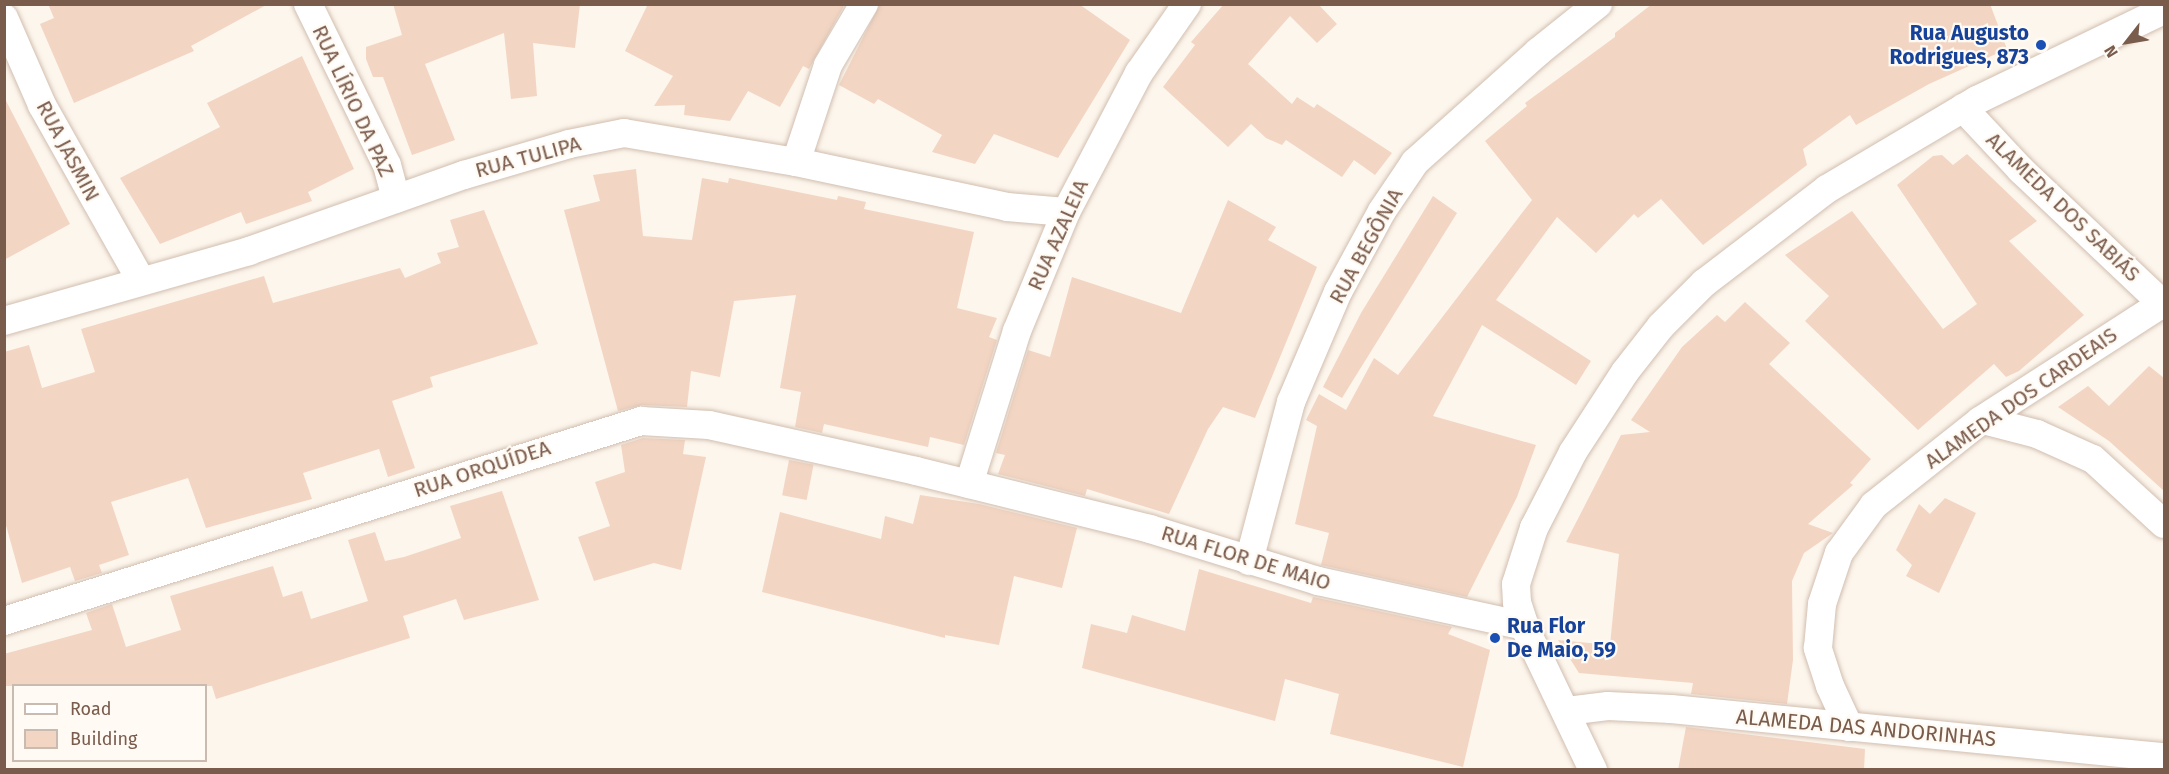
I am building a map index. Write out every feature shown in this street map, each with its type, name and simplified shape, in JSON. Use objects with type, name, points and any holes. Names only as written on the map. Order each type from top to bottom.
[{"type":"street","name":"RUA LÍRIO DA PAZ","points":[[308,4],[387,165],[396,200]]},
{"type":"street","points":[[796,162],[828,65],[864,4]]},
{"type":"street","name":"RUA AZALEIA","points":[[969,484],[1017,331],[1066,212],[1133,83],[1187,4]]},
{"type":"street","name":"RUA BEGÔNIA","points":[[1249,561],[1291,402],[1338,292],[1382,211],[1423,155],[1538,52],[1598,4]]},
{"type":"street","points":[[1593,770],[1525,626],[1516,584],[1534,528],[1573,452],[1661,326],[1704,283],[1827,189],[1963,108],[2164,10]]},
{"type":"street","name":"RUA JASMIN","points":[[4,18],[42,105],[140,279]]},
{"type":"street","name":"ALAMEDA DOS SABIÁS","points":[[1963,108],[2021,170],[2164,304]]},
{"type":"street","name":"RUA TULIPA","points":[[4,321],[140,279],[249,251],[464,175],[569,144],[624,133],[796,162],[1007,207],[1066,212]]},
{"type":"street","name":"ALAMEDA DOS CARDEAIS","points":[[1849,727],[1830,686],[1818,648],[1822,604],[1839,553],[1874,505],[1983,420],[2164,304]]},
{"type":"street","points":[[1983,420],[2037,434],[2093,459],[2164,524]]},
{"type":"street","name":"RUA ORQUÍDEA","points":[[4,621],[642,421],[709,425],[969,484]]},
{"type":"street","name":"RUA FLOR DE MAIO","points":[[969,484],[1150,529],[1318,581],[1525,626]]},
{"type":"street","name":"ALAMEDA DAS ANDORINHAS","points":[[1567,711],[1608,706],[1671,709],[2164,757]]},
{"type":"building","points":[[48,4],[268,4],[191,46],[194,51],[74,103],[40,24],[54,18]]},
{"type":"building","points":[[393,4],[580,4],[575,48],[533,43],[537,96],[511,99],[504,33],[425,64],[455,140],[412,155],[383,77],[373,77],[366,59],[366,47],[402,35]]},
{"type":"building","points":[[648,4],[845,4],[809,69],[803,66],[780,107],[748,91],[730,121],[684,115],[685,105],[654,106],[673,76],[625,51]]},
{"type":"building","points":[[880,4],[1079,4],[1130,40],[1058,158],[994,134],[975,164],[932,152],[942,135],[878,99],[874,104],[839,85]]},
{"type":"building","points":[[1224,4],[1318,4],[1337,24],[1317,43],[1290,16],[1248,64],[1292,104],[1297,97],[1314,108],[1317,104],[1392,153],[1375,175],[1354,160],[1342,177],[1286,140],[1282,145],[1266,138],[1251,124],[1228,147],[1163,87],[1195,45],[1191,42]]},
{"type":"building","points":[[1652,4],[1990,4],[2007,49],[1929,84],[1856,125],[1850,115],[1803,149],[1807,165],[1703,245],[1661,199],[1638,218],[1634,214],[1596,253],[1557,217],[1496,300],[1591,361],[1576,385],[1482,325],[1433,416],[1536,445],[1517,497],[1467,597],[1321,565],[1329,533],[1295,524],[1317,426],[1306,420],[1319,394],[1346,410],[1374,358],[1398,375],[1532,200],[1485,141],[1527,106],[1525,103],[1615,37],[1615,33]]},
{"type":"building","points":[[302,56],[354,169],[308,192],[312,201],[246,224],[241,212],[160,244],[120,178],[220,127],[207,103]]},
{"type":"building","points":[[4,97],[70,224],[4,260]]},
{"type":"building","points":[[1967,154],[2037,221],[2009,241],[2084,315],[2019,371],[2006,377],[1994,364],[1918,430],[1805,321],[1829,296],[1785,255],[1852,211],[1943,329],[1977,304],[1897,185],[1933,156],[1942,155],[1953,165]]},
{"type":"building","points":[[636,169],[643,236],[692,240],[702,178],[728,183],[729,178],[837,200],[838,196],[866,202],[864,209],[974,232],[957,308],[997,318],[989,337],[997,340],[964,445],[930,437],[928,447],[824,424],[822,433],[795,427],[801,392],[780,388],[796,295],[734,301],[720,377],[691,371],[687,407],[642,405],[618,411],[564,210],[600,201],[593,175]]},
{"type":"building","points":[[1433,196],[1457,213],[1342,398],[1323,387],[1361,313]]},
{"type":"building","points":[[1228,200],[1276,227],[1268,240],[1317,267],[1255,418],[1223,407],[1208,429],[1169,514],[1087,489],[1085,496],[998,474],[1005,455],[996,453],[1028,350],[1050,357],[1072,277],[1181,313]]},
{"type":"building","points":[[484,210],[538,344],[430,377],[433,387],[392,401],[415,468],[388,477],[379,449],[303,473],[312,499],[206,528],[188,478],[111,502],[129,555],[99,565],[102,573],[75,581],[70,567],[22,583],[4,518],[4,352],[29,345],[42,388],[95,372],[81,329],[264,276],[273,303],[400,268],[405,278],[441,263],[437,253],[459,247],[450,220]]},
{"type":"building","points":[[1745,302],[1790,343],[1769,364],[1871,459],[1850,483],[1853,485],[1808,524],[1833,533],[1804,553],[1792,581],[1793,660],[1787,704],[1691,694],[1693,683],[1579,673],[1558,640],[1610,645],[1619,554],[1566,542],[1621,435],[1650,432],[1631,420],[1682,347],[1717,315],[1725,322]]},
{"type":"building","points":[[2149,366],[2164,378],[2164,491],[2109,441],[2058,407],[2088,386],[2109,406]]},
{"type":"building","points":[[643,438],[685,440],[683,454],[706,457],[681,570],[654,563],[594,581],[578,537],[610,526],[595,482],[625,472],[621,445]]},
{"type":"building","points":[[789,460],[814,465],[807,500],[782,495]]},
{"type":"building","points":[[502,491],[539,600],[464,620],[456,599],[403,616],[410,638],[216,699],[212,686],[207,686],[207,684],[12,684],[12,686],[4,686],[4,654],[92,630],[86,613],[112,604],[126,647],[181,630],[170,596],[273,566],[283,597],[302,591],[311,619],[368,601],[348,540],[375,532],[385,561],[461,538],[450,506]]},
{"type":"building","points":[[920,495],[979,504],[1077,528],[1062,588],[1014,576],[999,645],[945,635],[945,638],[762,592],[780,512],[881,539],[885,516],[913,524]]},
{"type":"building","points":[[1945,498],[1976,513],[1939,593],[1906,576],[1912,565],[1896,550],[1919,504],[1930,514]]},
{"type":"building","points":[[1199,569],[1311,603],[1313,597],[1452,627],[1448,634],[1490,650],[1463,767],[1330,734],[1339,694],[1285,679],[1275,721],[1082,668],[1091,624],[1127,633],[1132,615],[1185,631]]},
{"type":"building","points":[[1686,727],[1865,749],[1864,770],[1678,770]]},
{"type":"place","name":"Rua Augusto Rodrigues, 873","points":[[2041,45]]},
{"type":"place","name":"Rua Flor De Maio, 59","points":[[1495,638]]}]
